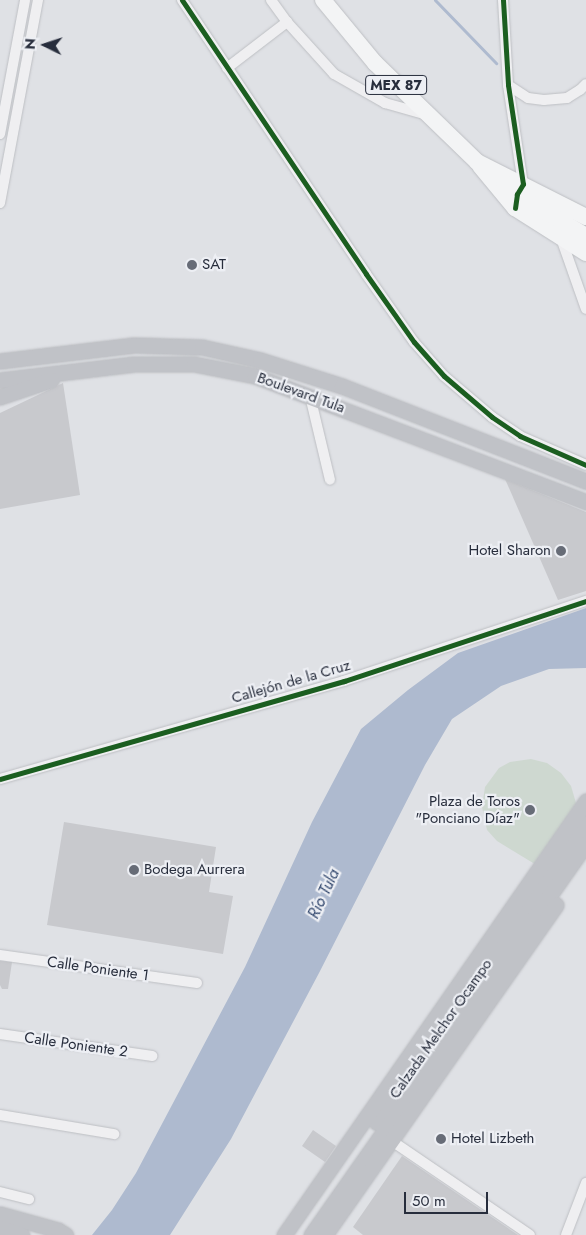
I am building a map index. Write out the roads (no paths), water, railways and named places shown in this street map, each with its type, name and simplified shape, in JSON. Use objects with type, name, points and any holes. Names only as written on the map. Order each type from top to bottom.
[{"type":"main road","name":"MEX 87","points":[[323,0],[375,62],[426,115],[477,162],[521,197],[561,238],[586,253]]},
{"type":"main road","name":"MEX 87","points":[[477,162],[521,197],[586,217]]},
{"type":"main road","points":[[521,197],[586,236]]},
{"type":"main road","name":"Boulevard Tula","points":[[0,361],[134,345],[202,347],[260,360],[342,386],[586,481]]},
{"type":"main road","name":"Boulevard Tula","points":[[0,380],[134,364],[194,364],[255,376],[586,502]]},
{"type":"main road","points":[[0,397],[44,383],[61,373]]},
{"type":"main road","points":[[325,1235],[377,1130],[374,1106],[524,891],[578,823],[586,802]]},
{"type":"main road","name":"Calzada Melchor Ocampo","points":[[311,1235],[377,1130],[399,1089],[569,846],[578,823]]},
{"type":"main road","points":[[576,876],[586,844]]},
{"type":"main road","name":"Calzada Melchor Ocampo","points":[[296,1235],[476,1000],[586,844]]},
{"type":"main road","points":[[284,1235],[478,1016],[586,862]]},
{"type":"main road","points":[[524,891],[546,879]]},
{"type":"main road","points":[[476,1000],[478,1016]]},
{"type":"main road","points":[[374,1106],[399,1089]]},
{"type":"main road","points":[[0,1214],[58,1230],[66,1235]]},
{"type":"main road","points":[[0,1228],[22,1235]]},
{"type":"street","points":[[0,134],[25,0]]},
{"type":"street","points":[[0,202],[38,0]]},
{"type":"street","points":[[182,0],[360,267],[414,342],[461,391],[520,436],[586,465]]},
{"type":"street","points":[[271,0],[287,22],[334,74],[385,103],[426,115]]},
{"type":"street","points":[[503,0],[508,84],[521,197]]},
{"type":"street","points":[[227,68],[287,22]]},
{"type":"street","points":[[508,84],[528,98],[544,100],[567,98],[586,84]]},
{"type":"street","points":[[561,238],[586,308]]},
{"type":"street","points":[[310,396],[330,480]]},
{"type":"street","points":[[514,453],[520,436]]},
{"type":"street","name":"Callejón de la Cruz","points":[[0,779],[344,681],[586,601]]},
{"type":"street","name":"Calle Poniente 1","points":[[0,955],[197,983]]},
{"type":"street","name":"Calle Poniente 2","points":[[0,1034],[152,1056]]},
{"type":"street","points":[[0,1115],[114,1134]]},
{"type":"street","points":[[377,1130],[530,1235]]},
{"type":"street","points":[[566,1235],[586,1183]]},
{"type":"street","points":[[0,1192],[29,1199]]},
{"type":"water","name":"Río Tula","points":[[586,608],[586,668],[549,669],[501,686],[452,719],[425,765],[319,973],[231,1139],[170,1235],[92,1235],[112,1210],[136,1173],[245,967],[312,822],[361,729],[408,690],[458,653]]},
{"type":"waterway","points":[[435,0],[496,63]]},
{"type":"place","name":"SAT","points":[[192,265]]},
{"type":"place","name":"Hotel Sharon","points":[[561,551]]},
{"type":"place","name":"Plaza de Toros \"Ponciano Díaz\"","points":[[530,810]]},
{"type":"place","name":"Bodega Aurrera","points":[[134,870]]},
{"type":"place","name":"Hotel Lizbeth","points":[[441,1139]]}]
